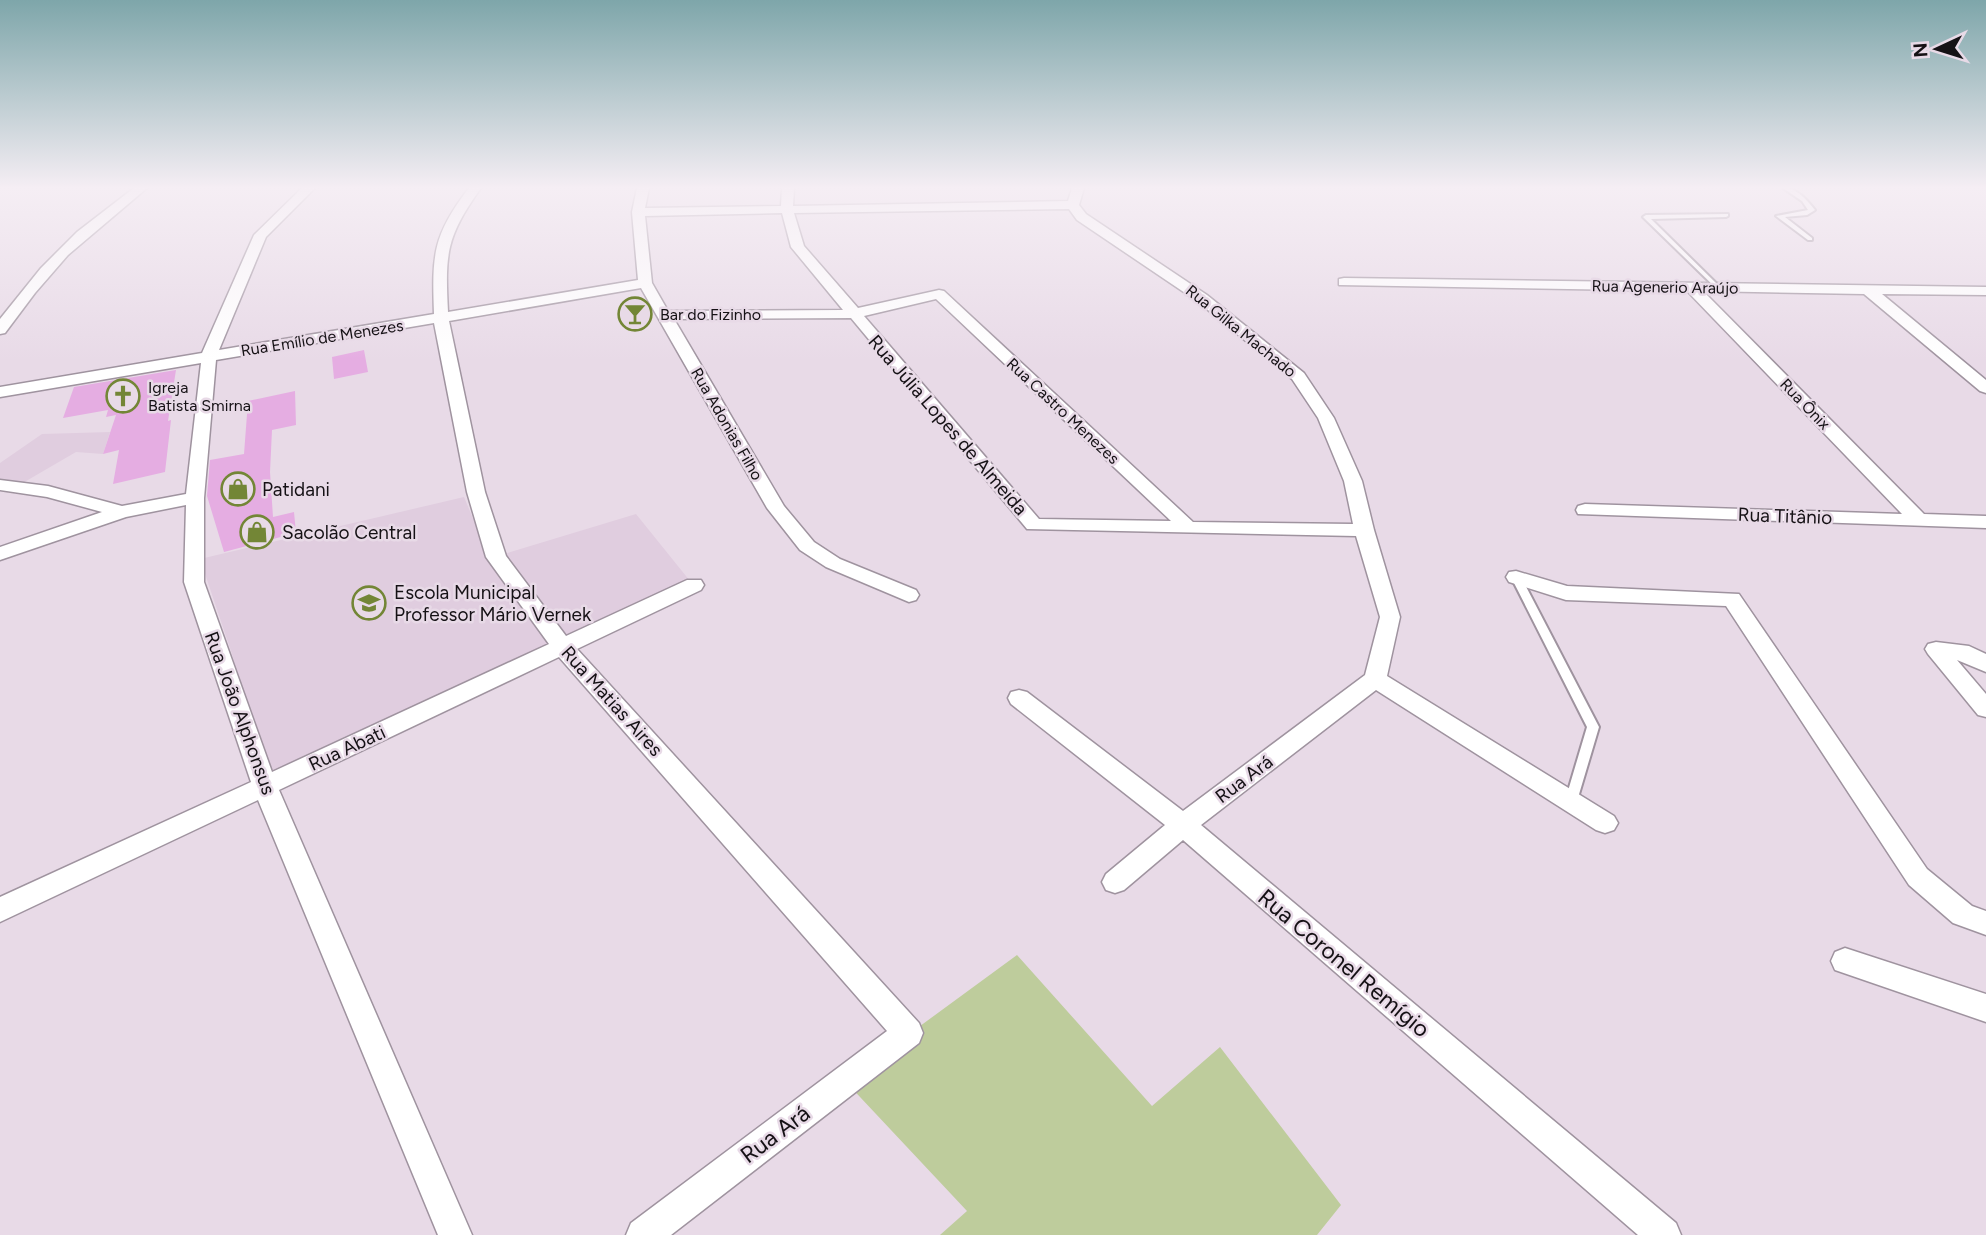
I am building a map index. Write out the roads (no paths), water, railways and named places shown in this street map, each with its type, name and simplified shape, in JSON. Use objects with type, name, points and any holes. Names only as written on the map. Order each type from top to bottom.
[{"type":"street","points":[[0,330],[22,296],[69,246]]},
{"type":"street","name":"Rua João Alphonsus","points":[[256,246],[209,356],[195,498],[194,582],[265,787],[455,1235]]},
{"type":"street","name":"Rua Matias Aires","points":[[444,246],[439,261],[441,319],[476,492],[496,557],[562,646],[908,1033]]},
{"type":"street","name":"Rua Adonias Filho","points":[[641,246],[645,283],[776,508],[807,546],[833,564],[909,596]]},
{"type":"street","name":"Rua Júlia Lopes de Almeida","points":[[798,246],[1034,525],[1364,530]]},
{"type":"street","name":"Rua Gilka Machado","points":[[1124,246],[1202,298],[1298,376],[1326,418],[1348,468],[1390,617],[1375,679]]},
{"type":"street","name":"Rua Agenerio Araújo","points":[[1344,282],[1986,291]]},
{"type":"street","name":"Rua Emílio de Menezes","points":[[0,392],[645,283]]},
{"type":"street","name":"Rua Ônix","points":[[1691,287],[1919,520]]},
{"type":"street","points":[[1867,288],[1986,388]]},
{"type":"street","name":"Rua Castro Menezes","points":[[853,314],[939,294],[1188,527]]},
{"type":"street","points":[[664,315],[853,314]]},
{"type":"street","points":[[0,485],[48,492],[122,512]]},
{"type":"street","points":[[0,554],[122,512],[195,498]]},
{"type":"street","name":"Rua Titânio","points":[[1585,510],[1986,522]]},
{"type":"street","points":[[1516,577],[1566,593],[1732,599],[1918,877],[1963,915],[1986,923]]},
{"type":"street","name":"Rua Abati","points":[[0,910],[694,585]]},
{"type":"street","points":[[1986,664],[1969,654],[1936,649],[1986,709]]},
{"type":"street","points":[[1375,679],[1605,823]]},
{"type":"street","name":"Rua Ará","points":[[1115,882],[1183,825],[1375,679]]},
{"type":"street","name":"Rua Coronel Remígio","points":[[1019,698],[1183,825],[1664,1235]]},
{"type":"street","points":[[1845,961],[1986,1008]]},
{"type":"street","name":"Rua Ará","points":[[643,1235],[908,1033]]},
{"type":"lane","points":[[1675,246],[1717,287]]},
{"type":"lane","points":[[1516,577],[1593,727],[1571,801]]},
{"type":"place","name":"Bar do Fizinho","points":[[635,314]]},
{"type":"place","name":"Igreja Batista Smirna","points":[[123,396]]},
{"type":"place","name":"Patidani","points":[[238,489]]},
{"type":"place","name":"Sacolão Central","points":[[257,532]]},
{"type":"place","name":"Escola Municipal Professor Mário Vernek","points":[[369,603]]}]
